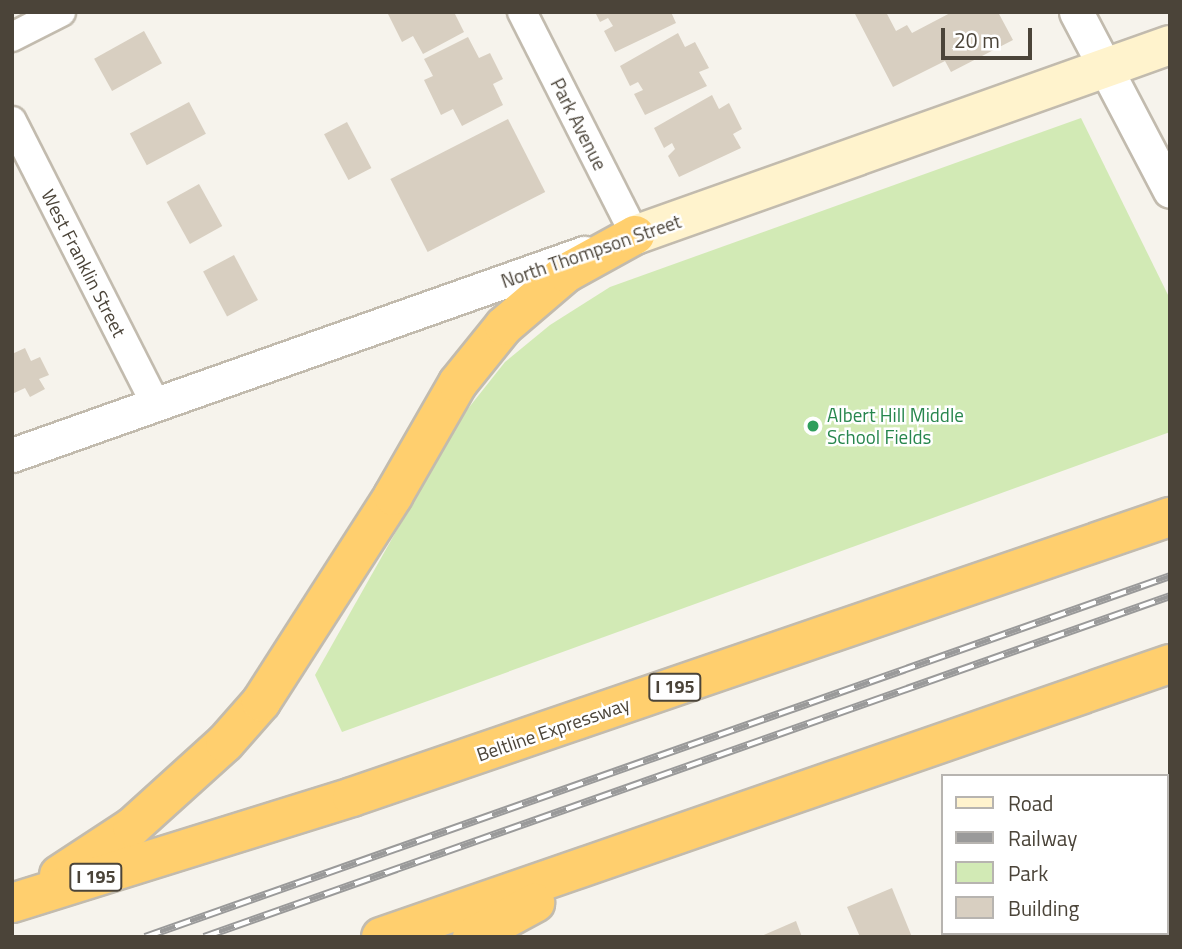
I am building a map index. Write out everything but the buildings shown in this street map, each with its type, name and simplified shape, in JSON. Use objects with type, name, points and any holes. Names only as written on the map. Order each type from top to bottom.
[{"type":"highway","points":[[12,903],[132,827],[225,743],[261,702],[393,496],[458,383],[504,326],[566,273],[635,235]]},
{"type":"highway","name":"Beltline Expressway","points":[[12,903],[352,797],[1170,517]]},
{"type":"highway","points":[[381,937],[1170,664]]},
{"type":"highway","points":[[472,937],[638,847]]},
{"type":"main road","name":"North Thompson Street","points":[[635,235],[1170,45]]},
{"type":"street","points":[[12,37],[61,12]]},
{"type":"street","name":"Park Avenue","points":[[522,12],[635,235]]},
{"type":"street","points":[[1076,12],[1170,191]]},
{"type":"street","name":"West Franklin Street","points":[[12,121],[156,405]]},
{"type":"street","name":"North Thompson Street","points":[[12,455],[635,235]]},
{"type":"green space","name":"Albert Hill Middle School Fields","points":[[1081,118],[1170,299],[1170,432],[342,732],[315,675],[459,420],[505,362],[550,325],[610,287]]},
{"type":"railway","points":[[145,937],[1170,576]]},
{"type":"railway","points":[[204,937],[1170,596]]},
{"type":"place","name":"Albert Hill Middle School Fields","points":[[813,426]]}]
